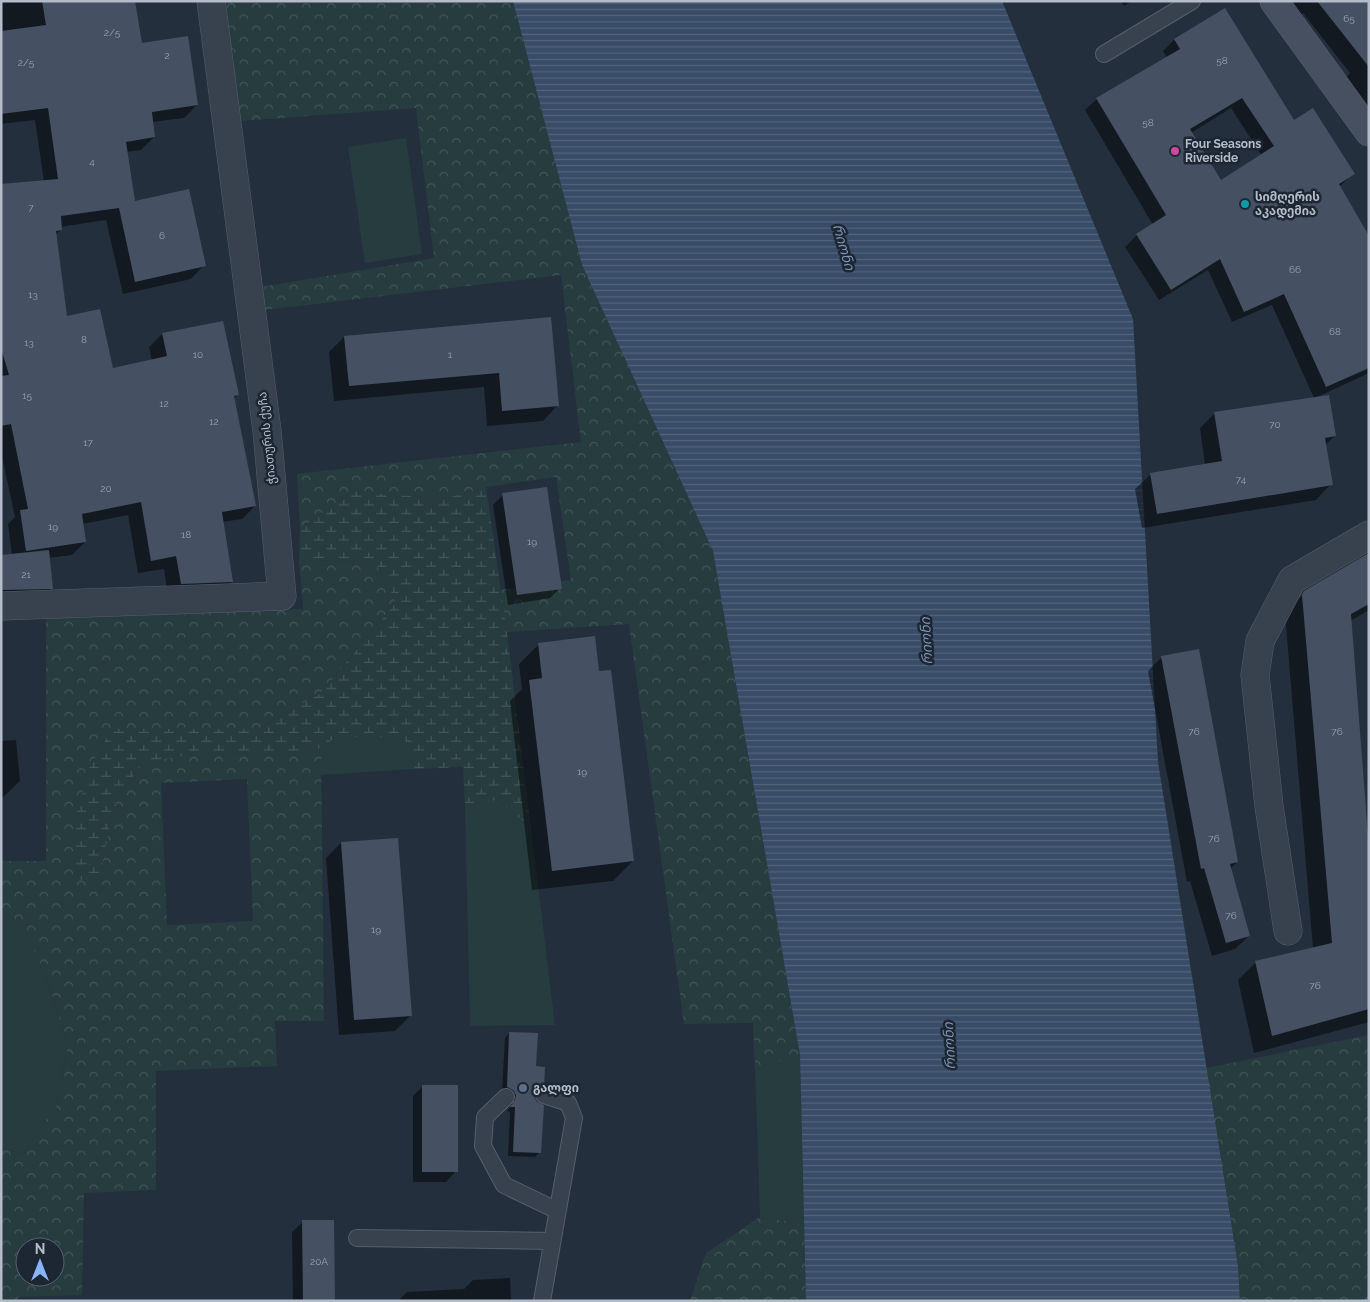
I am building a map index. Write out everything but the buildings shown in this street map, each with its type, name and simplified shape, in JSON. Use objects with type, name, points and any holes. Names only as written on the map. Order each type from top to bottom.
[{"type":"main road","points":[[1274,1],[1368,129]]},
{"type":"street","name":"ჭიათურის ქუჩა","points":[[1,606],[282,596],[267,431],[211,1]]},
{"type":"street","points":[[1288,930],[1269,806],[1255,675],[1260,641],[1292,580],[1369,535]]},
{"type":"lane","points":[[1104,54],[1192,1]]},
{"type":"lane","points":[[542,1301],[556,1210],[574,1118],[568,1103],[544,1095]]},
{"type":"lane","points":[[506,1097],[485,1117],[483,1146],[504,1186],[556,1210]]},
{"type":"lane","points":[[357,1238],[552,1241]]},
{"type":"green space","points":[[226,1],[513,1],[582,265],[713,551],[800,1055],[755,1069],[753,1023],[684,1024],[629,624],[507,632],[500,590],[571,580],[556,477],[486,487],[444,499],[353,491],[300,529],[297,474],[581,442],[561,275],[264,310],[261,287],[434,258],[416,108],[239,121]]},
{"type":"green space","points":[[406,138],[422,254],[365,263],[348,147]]},
{"type":"green space","points":[[486,487],[507,632],[531,828],[498,800],[465,806],[463,767],[415,769],[404,737],[336,737],[321,748],[279,754],[201,753],[144,762],[115,800],[99,881],[74,879],[74,822],[90,766],[112,729],[258,729],[321,693],[396,602],[375,561],[299,560],[300,529],[353,491],[444,499]]},
{"type":"green space","points":[[299,560],[375,561],[396,602],[321,693],[258,729],[112,729],[74,878],[99,881],[115,800],[144,761],[201,753],[278,754],[321,748],[324,1021],[275,1021],[277,1066],[156,1071],[156,1190],[84,1193],[82,1295],[18,1297],[18,1301],[1,1301],[1,1147],[22,1154],[57,1105],[68,1046],[47,979],[25,930],[1,908],[1,861],[46,861],[46,615],[303,609]],"holes":[[[247,779],[253,921],[167,925],[161,783]]]},
{"type":"green space","points":[[336,737],[404,737],[415,769],[321,775],[321,748]]},
{"type":"green space","points":[[498,800],[531,828],[555,1025],[470,1026],[465,806]]},
{"type":"green space","points":[[1,908],[25,930],[47,979],[68,1046],[57,1105],[22,1154],[1,1147]]},
{"type":"green space","points":[[1369,1035],[1369,1301],[1240,1301],[1238,1266],[1206,1068]]},
{"type":"green space","points":[[800,1055],[804,1224],[760,1217],[755,1069]]},
{"type":"green space","points":[[760,1217],[804,1224],[806,1301],[690,1301],[706,1253]]},
{"type":"water","name":"რიონი","points":[[513,1],[1002,1],[1133,319],[1158,762],[1238,1266],[1240,1301],[806,1301],[800,1055],[713,551],[582,265]]},
{"type":"place","name":"Four Seasons Riverside","points":[[1175,151]]},
{"type":"place","name":"სიმღერის აკადემია","points":[[1245,204]]},
{"type":"place","name":"გალფი","points":[[523,1088]]}]
